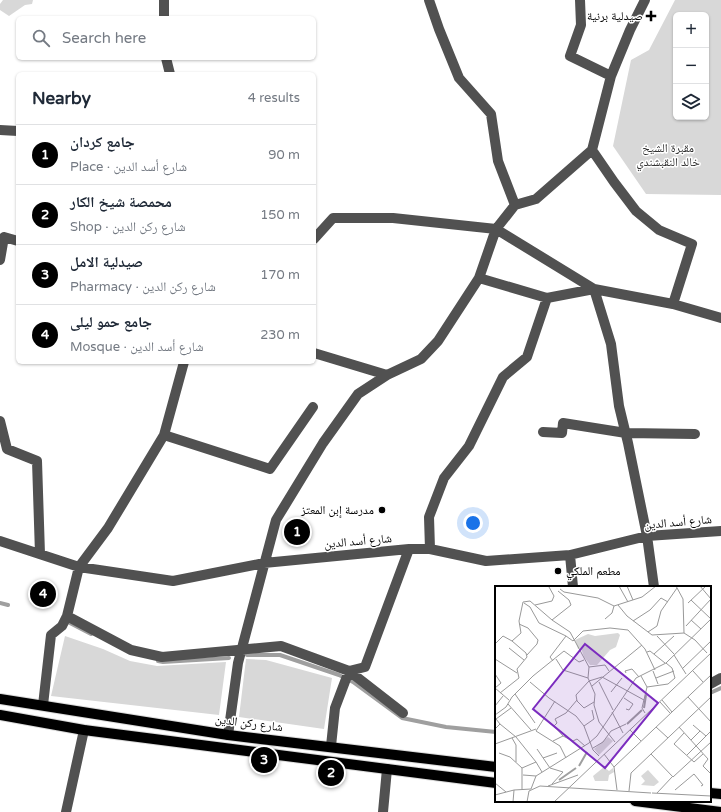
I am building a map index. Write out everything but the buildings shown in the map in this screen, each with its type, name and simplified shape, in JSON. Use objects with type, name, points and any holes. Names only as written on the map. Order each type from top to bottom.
[{"type":"main road","name":"شارع ركن الدين","points":[[0,699],[228,734],[495,767]]},
{"type":"main road","points":[[0,715],[84,730],[495,783]]},
{"type":"main road","points":[[711,793],[721,794]]},
{"type":"main road","points":[[643,802],[721,812]]},
{"type":"street","points":[[164,0],[164,16]]},
{"type":"street","points":[[429,0],[458,78],[491,114],[498,161],[515,205]]},
{"type":"street","points":[[580,0],[581,25],[570,56],[611,76]]},
{"type":"street","points":[[228,734],[238,662],[276,520],[323,443],[358,394],[387,375],[421,359],[438,341],[479,278],[496,229],[515,205],[536,199],[592,150],[611,76],[630,30],[645,0]]},
{"type":"street","points":[[166,60],[170,72]]},
{"type":"street","points":[[0,130],[16,131]]},
{"type":"street","points":[[592,150],[636,211],[659,230],[692,244],[673,304]]},
{"type":"street","points":[[316,237],[333,218],[393,218],[496,229],[594,289],[673,304],[721,318]]},
{"type":"street","points":[[0,260],[4,237],[16,240]]},
{"type":"street","points":[[479,278],[547,298],[594,289]]},
{"type":"street","points":[[594,289],[611,344],[619,406],[647,536],[654,586]]},
{"type":"street","points":[[430,549],[429,517],[444,478],[469,446],[503,377],[527,357],[547,298]]},
{"type":"street","points":[[316,353],[387,375]]},
{"type":"street","points":[[43,705],[51,635],[62,626],[67,616],[79,567],[108,528],[164,435],[183,364]]},
{"type":"street","points":[[164,435],[270,469],[313,407]]},
{"type":"street","points":[[0,421],[7,449],[37,461],[40,554]]},
{"type":"street","points":[[543,432],[562,433],[563,423],[626,433],[694,434]]},
{"type":"street","name":"شارع أسد الدين","points":[[0,541],[79,567],[173,581],[264,563],[409,549],[430,549],[486,562],[570,555],[647,536],[721,531]]},
{"type":"street","points":[[330,746],[335,708],[344,683],[349,672],[365,667],[409,549]]},
{"type":"street","points":[[570,555],[573,586]]},
{"type":"street","points":[[67,616],[131,650],[162,657],[281,646],[349,672],[403,713]]},
{"type":"street","points":[[711,683],[721,678]]},
{"type":"street","points":[[66,812],[84,730]]},
{"type":"street","points":[[383,812],[387,769]]},
{"type":"green space","points":[[3,0],[33,0],[32,4],[25,5],[9,16],[0,10],[0,4]]},
{"type":"green space","name":"مقبرة الشيخ خالد النقبشندي","points":[[675,0],[721,0],[721,195],[646,194],[613,146],[631,60],[649,50]]},
{"type":"green space","points":[[65,636],[103,649],[130,661],[157,666],[226,662],[219,715],[51,696]]},
{"type":"green space","points":[[246,659],[266,660],[332,678],[324,729],[239,717]]},
{"type":"waterway","points":[[0,603],[8,605]]},
{"type":"waterway","points":[[68,622],[91,634]]},
{"type":"waterway","points":[[247,655],[280,655],[339,675],[353,682],[402,718],[446,727],[495,732]]},
{"type":"waterway","points":[[158,661],[163,662],[229,658]]},
{"type":"waterway","points":[[711,693],[721,688]]},
{"type":"place","name":"صيدلية برنية","points":[[651,16]]},
{"type":"place","name":"مدرسة إبن المعتز","points":[[382,510]]},
{"type":"place","name":"جامع كردان","points":[[297,532]]},
{"type":"place","name":"مطعم الملكي","points":[[558,571]]},
{"type":"place","name":"جامع حمو ليلى","points":[[43,594]]},
{"type":"place","name":"صيدلية الامل","points":[[264,760]]},
{"type":"place","name":"محمصة شيخ الكار","points":[[331,773]]}]
